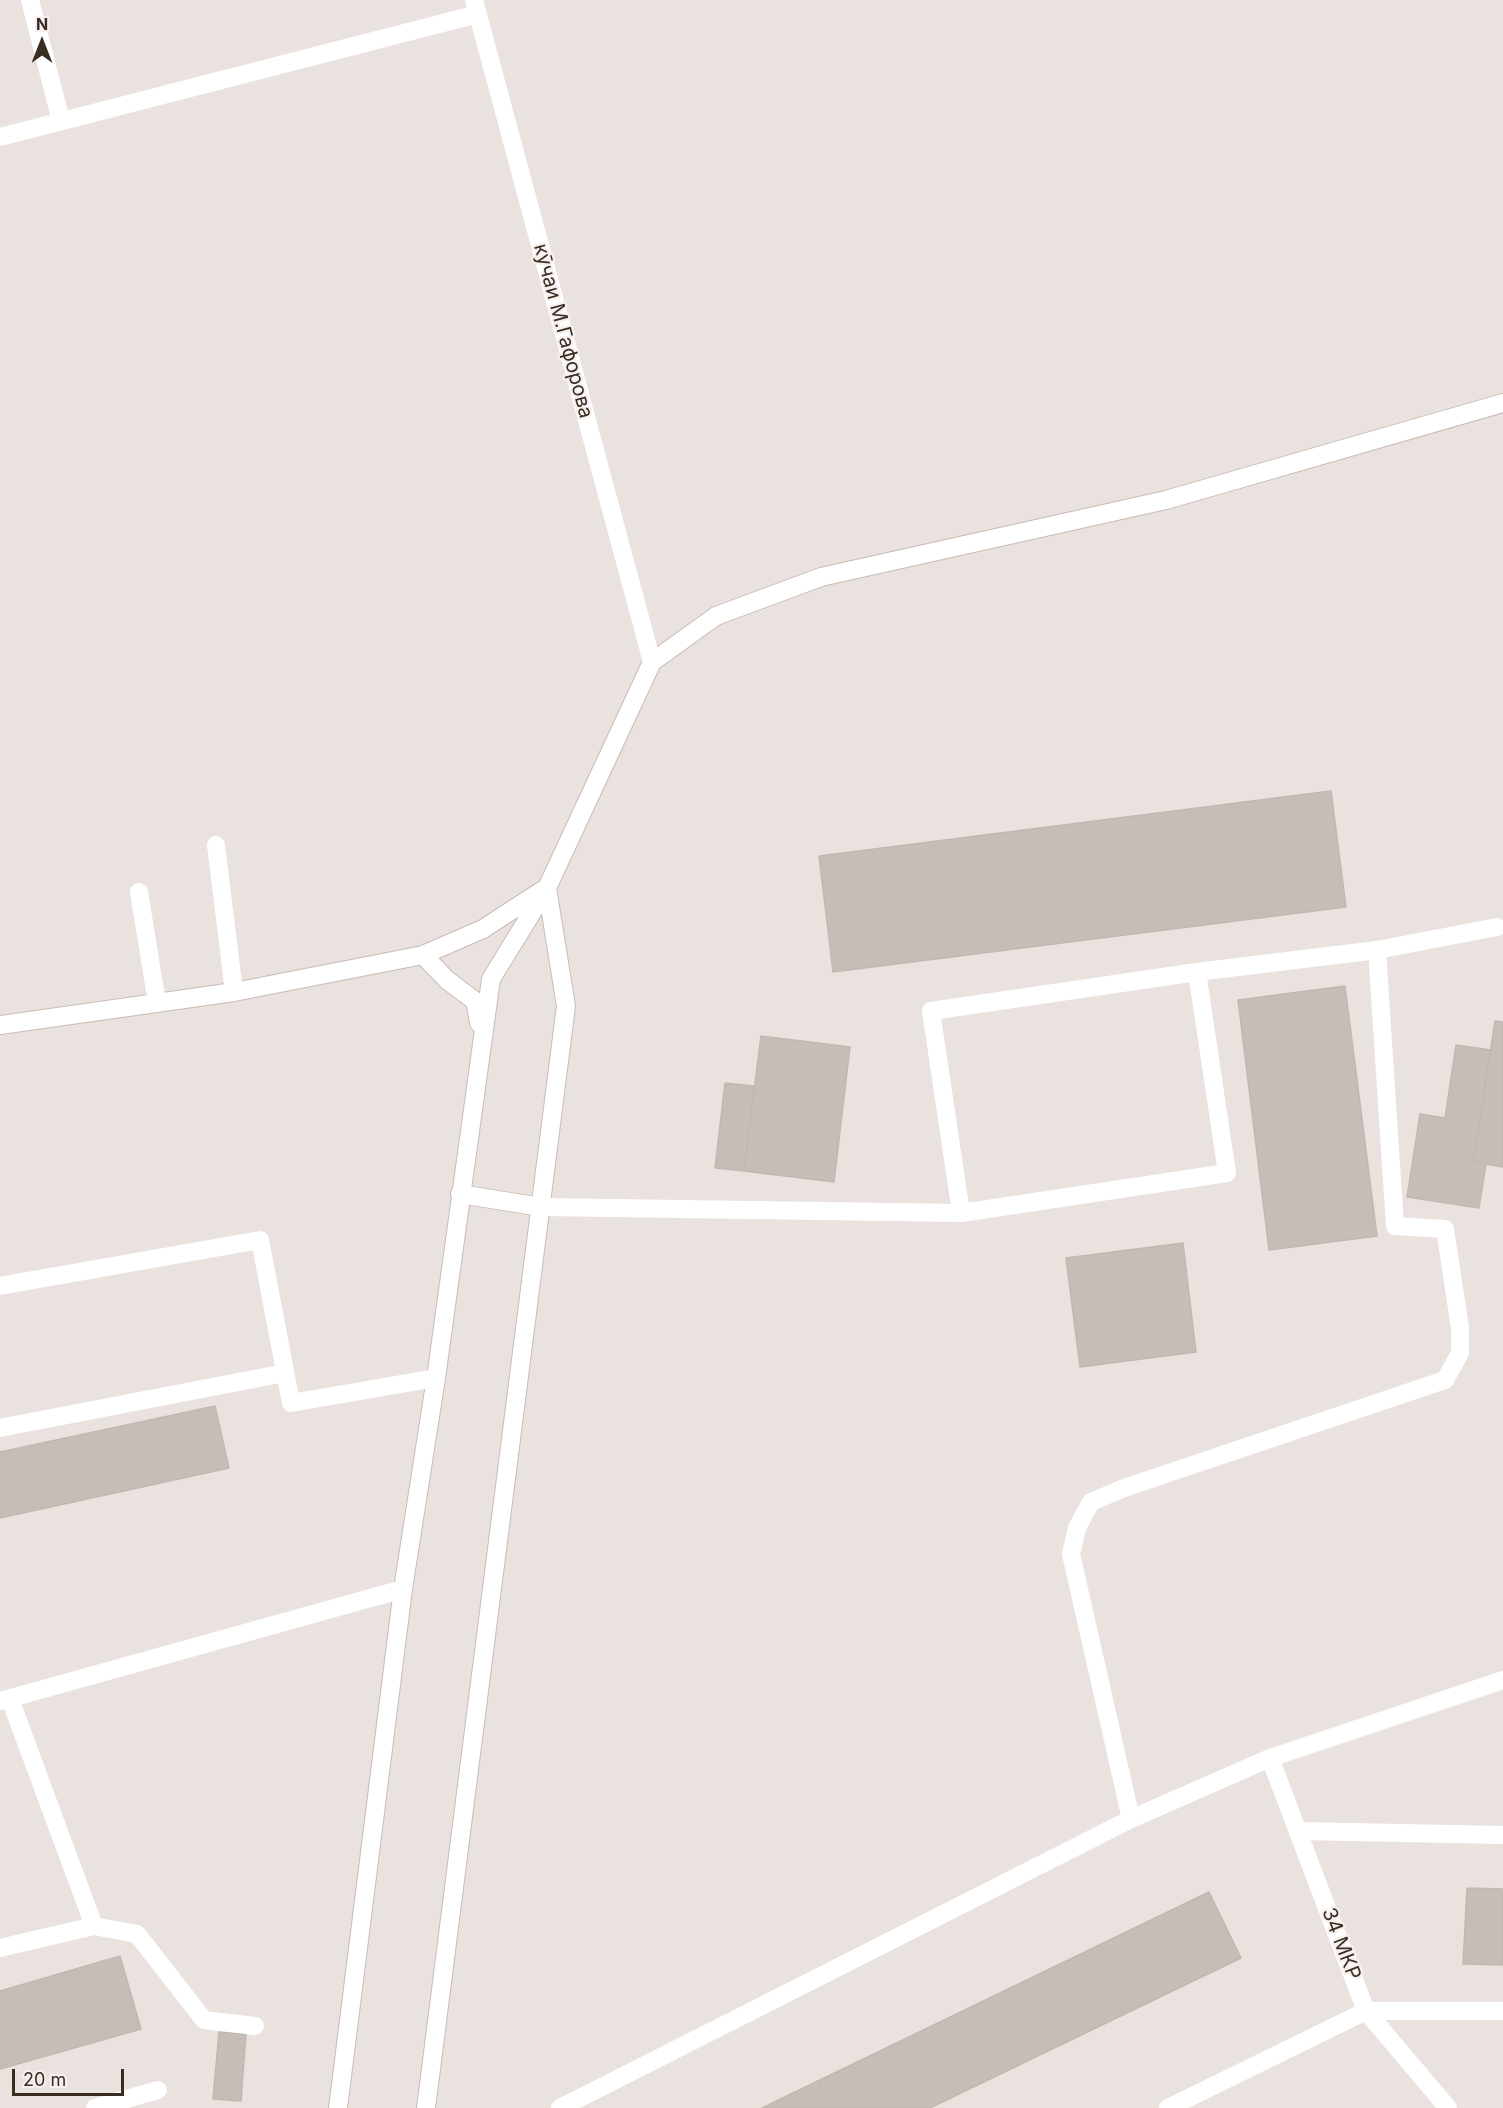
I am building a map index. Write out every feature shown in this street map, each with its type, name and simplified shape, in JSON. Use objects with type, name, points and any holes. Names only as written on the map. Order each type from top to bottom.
[{"type":"street","points":[[30,0],[62,121]]},
{"type":"street","points":[[0,137],[476,7]]},
{"type":"street","name":"кӯчаи М.Гафорова","points":[[476,7],[652,662]]},
{"type":"street","points":[[338,2108],[403,1589],[436,1378],[491,979],[547,888],[652,662],[716,616],[821,577],[1166,500],[1503,403]]},
{"type":"street","points":[[216,845],[234,992]]},
{"type":"street","points":[[0,1025],[234,992],[423,955],[483,929],[547,888]]},
{"type":"street","points":[[426,2108],[566,1006],[547,888]]},
{"type":"street","points":[[139,892],[157,1003]]},
{"type":"street","points":[[961,1213],[931,1011],[1197,972],[1377,950],[1497,927]]},
{"type":"street","points":[[1131,1819],[1071,1554],[1077,1528],[1091,1502],[1124,1488],[1444,1380],[1460,1353],[1460,1329],[1444,1228],[1395,1226],[1377,950]]},
{"type":"street","points":[[423,955],[447,980],[475,1001],[482,1036]]},
{"type":"street","points":[[460,1194],[542,1208],[961,1213],[1227,1173],[1197,972]]},
{"type":"street","points":[[0,1286],[260,1240],[291,1403],[436,1378]]},
{"type":"street","points":[[0,1428],[285,1373]]},
{"type":"street","points":[[94,1926],[5,1700],[403,1589]]},
{"type":"street","points":[[560,2108],[1131,1819],[1270,1758],[1503,1680]]},
{"type":"street","name":"34 МКР","points":[[1270,1758],[1366,2012],[1448,2108]]},
{"type":"street","points":[[1298,1831],[1503,1835]]},
{"type":"street","points":[[0,1948],[94,1926],[137,1934],[204,2019],[255,2026]]},
{"type":"street","points":[[1168,2108],[1366,2012],[1503,2011]]},
{"type":"street","points":[[96,2108],[158,2090]]},
{"type":"building","points":[[1331,791],[1346,907],[833,972],[819,856]]},
{"type":"building","points":[[1345,986],[1377,1236],[1269,1250],[1238,1000]]},
{"type":"building","points":[[1495,1021],[1503,1022],[1503,1167],[1473,1162]]},
{"type":"building","points":[[761,1036],[850,1047],[834,1182],[744,1171]]},
{"type":"building","points":[[1456,1045],[1491,1050],[1473,1162],[1486,1164],[1479,1208],[1407,1197],[1420,1114],[1445,1118]]},
{"type":"building","points":[[725,1083],[754,1086],[744,1171],[715,1168]]},
{"type":"building","points":[[1183,1243],[1196,1352],[1080,1367],[1066,1258]]},
{"type":"building","points":[[215,1406],[229,1468],[0,1518],[0,1452]]},
{"type":"building","points":[[1467,1888],[1503,1889],[1503,1965],[1463,1964]]},
{"type":"building","points":[[1209,1892],[1241,1958],[930,2108],[762,2108]]},
{"type":"building","points":[[120,1956],[141,2029],[0,2069],[0,1991]]},
{"type":"building","points":[[219,2032],[246,2034],[241,2101],[213,2099]]}]
